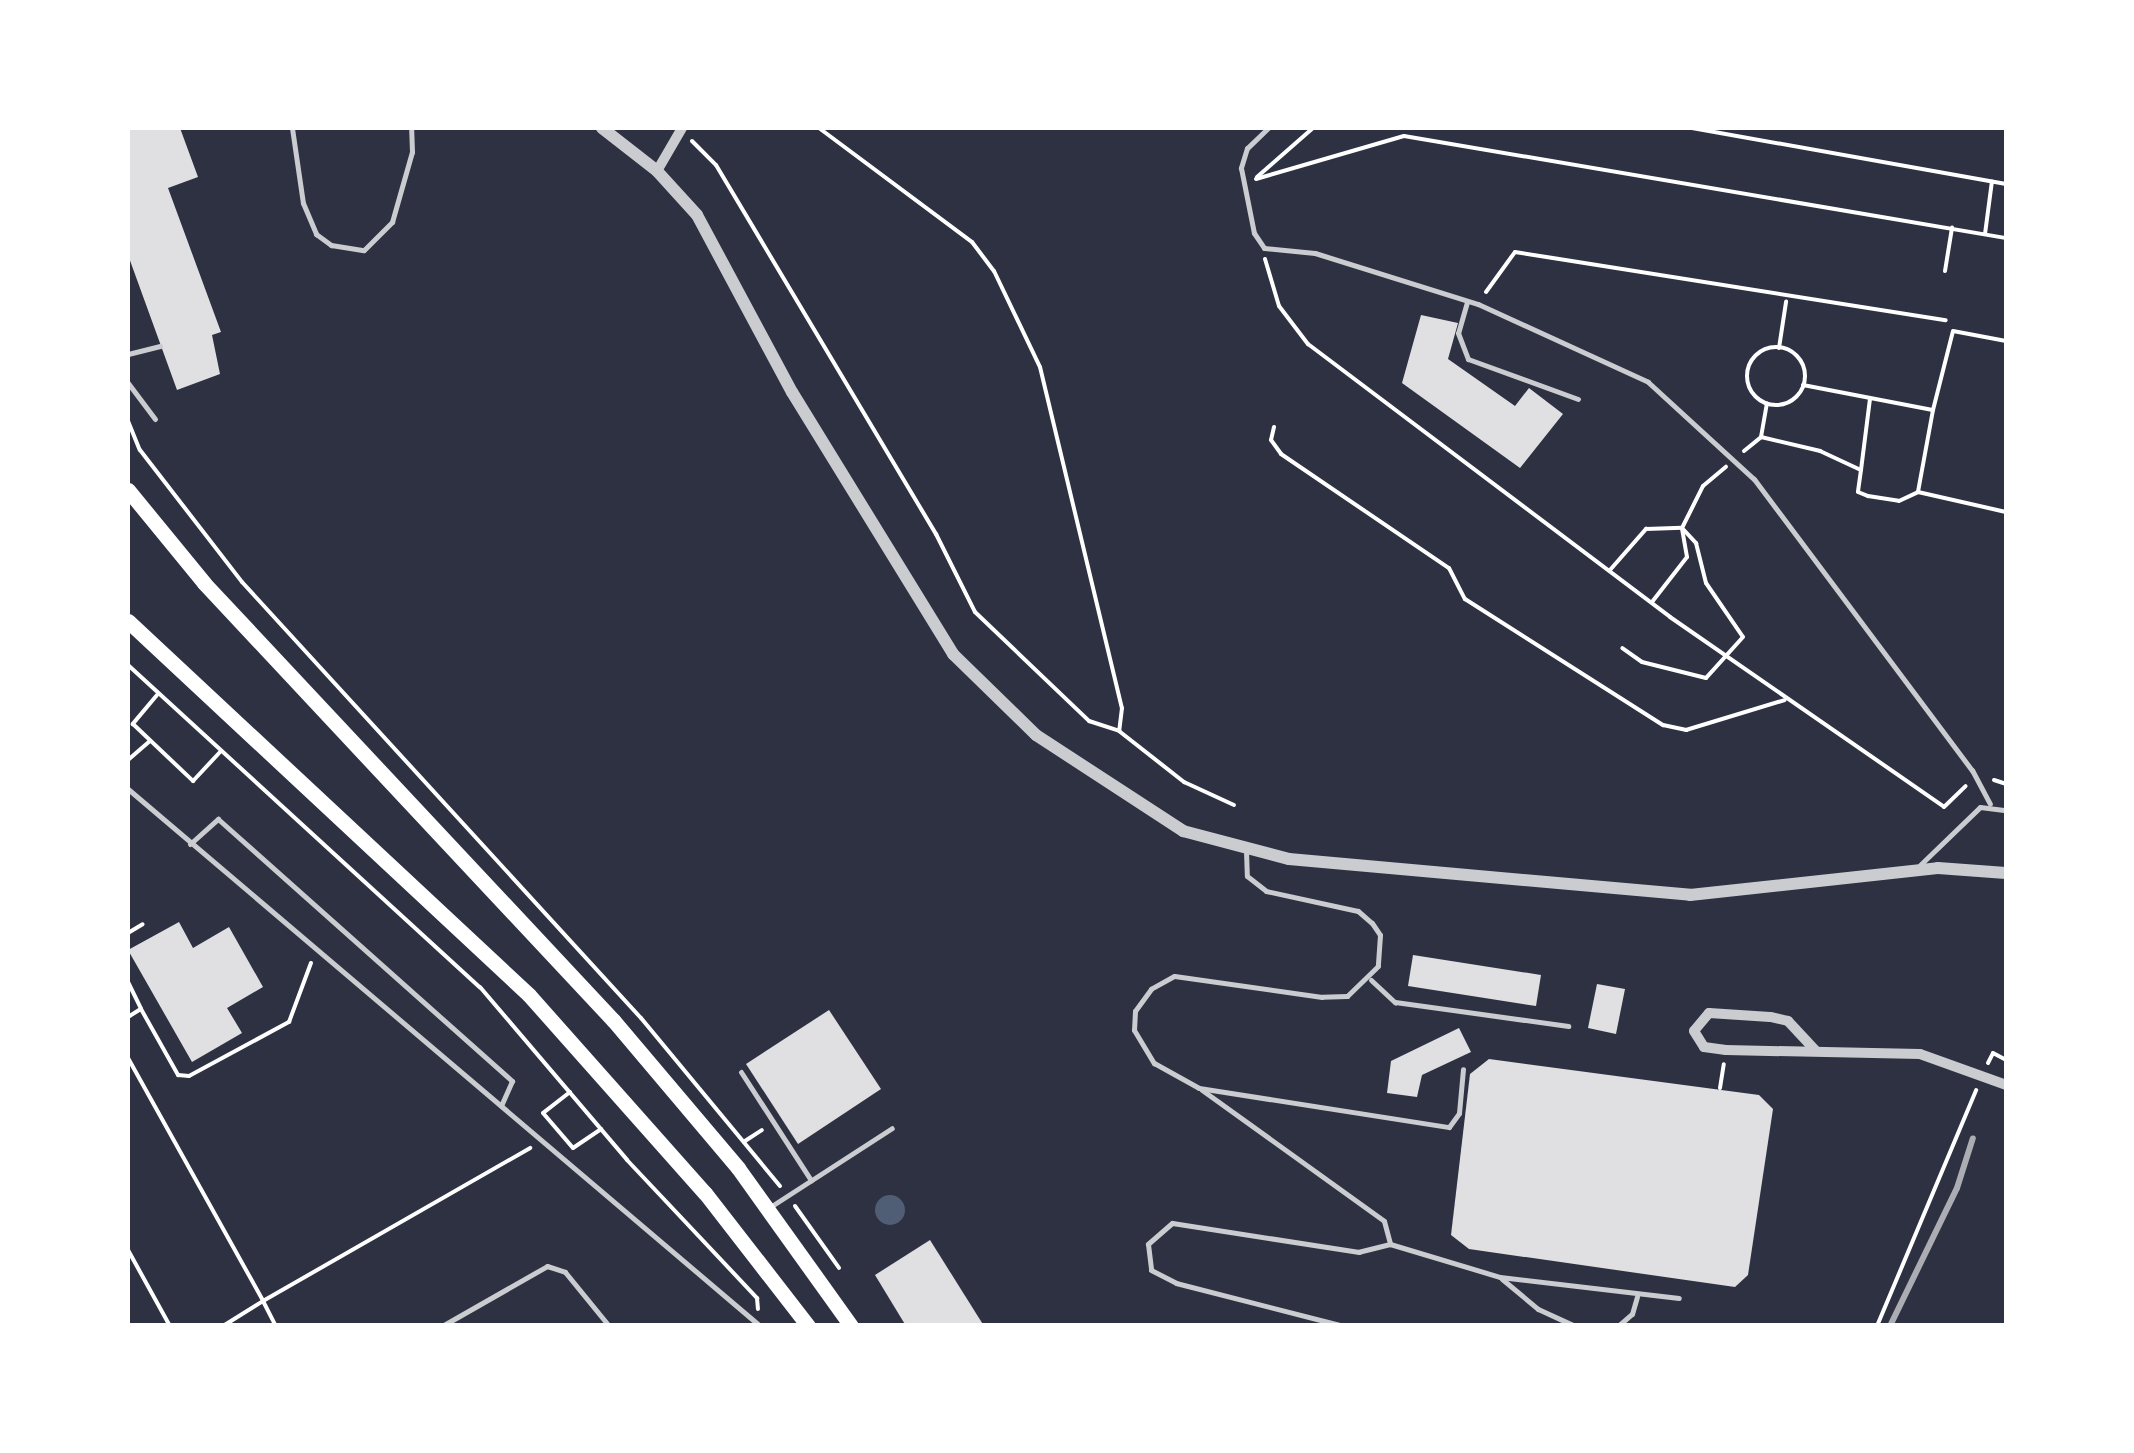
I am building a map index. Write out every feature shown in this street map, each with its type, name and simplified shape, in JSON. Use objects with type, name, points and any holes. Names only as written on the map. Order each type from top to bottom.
[{"type":"highway","points":[[131,494],[204,584],[551,950],[768,1209],[851,1326]]},
{"type":"highway","points":[[128,622],[529,996],[706,1192],[808,1326]]},
{"type":"street","points":[[602,128],[657,171],[714,242],[792,392],[929,621],[971,674],[1056,750],[1182,831],[1246,852],[1690,895],[1916,870],[2006,874]]},
{"type":"street","points":[[657,171],[681,130]]},
{"type":"street","points":[[128,480],[131,494]]},
{"type":"street","points":[[1815,1050],[1788,1021],[1709,1013],[1698,1022],[1696,1041],[1726,1050],[1920,1054],[2006,1085]]},
{"type":"lane","points":[[292,128],[303,203],[316,234],[332,245],[364,250],[392,222],[412,152],[411,128]]},
{"type":"lane","points":[[1268,128],[1247,148],[1241,168],[1254,233],[1264,248],[1316,253],[1478,304],[1622,364],[1693,418],[1776,508],[1972,770],[1990,804],[2006,810]]},
{"type":"lane","points":[[1468,302],[1458,332],[1468,359],[1578,399]]},
{"type":"lane","points":[[128,354],[160,346]]},
{"type":"lane","points":[[128,382],[155,418]]},
{"type":"lane","points":[[128,789],[759,1325]]},
{"type":"lane","points":[[1916,870],[1972,812],[1990,804]]},
{"type":"lane","points":[[190,844],[218,819],[512,1081],[501,1106]]},
{"type":"lane","points":[[1246,852],[1247,876],[1266,891],[1358,911],[1372,923],[1381,948],[1370,980],[1347,996],[1322,997],[1174,976],[1150,989],[1135,1011],[1142,1050],[1384,1220],[1390,1244]]},
{"type":"lane","points":[[1370,980],[1395,1002],[1568,1026]]},
{"type":"lane","points":[[1200,1088],[1449,1127],[1459,1113],[1463,1068]]},
{"type":"lane","points":[[740,1072],[812,1180]]},
{"type":"lane","points":[[768,1209],[892,1128]]},
{"type":"lane","points":[[1343,1326],[1176,1283],[1151,1270],[1148,1244],[1172,1223],[1359,1252],[1390,1244],[1500,1277],[1636,1297],[1679,1298]]},
{"type":"lane","points":[[442,1326],[546,1266],[566,1272],[610,1326]]},
{"type":"lane","points":[[1500,1277],[1538,1309],[1575,1326]]},
{"type":"lane","points":[[1618,1326],[1632,1314],[1636,1297]]},
{"type":"path","points":[[819,128],[972,242],[994,271],[1040,368],[1122,708],[1119,731]]},
{"type":"path","points":[[1253,180],[1313,128]]},
{"type":"path","points":[[1692,128],[2006,184]]},
{"type":"path","points":[[681,130],[716,164],[936,534],[974,612],[1089,721],[1119,731],[1184,782],[1234,805]]},
{"type":"path","points":[[1253,180],[1404,136],[2006,238]]},
{"type":"path","points":[[1253,180],[1256,197]]},
{"type":"path","points":[[1985,234],[1992,182]]},
{"type":"path","points":[[1944,271],[1952,228]]},
{"type":"path","points":[[1264,248],[1279,306],[1308,344],[1785,699],[1944,807]]},
{"type":"path","points":[[1478,304],[1515,252],[1946,320]]},
{"type":"path","points":[[1780,348],[1786,302]]},
{"type":"path","points":[[1918,492],[1953,332],[2006,342]]},
{"type":"path","points":[[1780,348],[1802,365],[1803,384],[1785,404],[1766,404],[1748,385],[1748,366],[1760,352],[1780,348]]},
{"type":"path","points":[[1803,384],[1933,410]]},
{"type":"path","points":[[1870,398],[1858,492],[1898,500],[1918,492],[2006,512]]},
{"type":"path","points":[[1766,404],[1761,437],[1820,451],[1860,470]]},
{"type":"path","points":[[128,420],[140,450],[242,582],[641,1018],[745,1141],[838,1268]]},
{"type":"path","points":[[1274,427],[1271,440],[1281,454],[1449,568],[1465,598],[1663,724],[1686,730],[1785,699]]},
{"type":"path","points":[[1652,602],[1687,557],[1682,528],[1703,486]]},
{"type":"path","points":[[1610,570],[1646,529],[1682,528],[1696,543],[1706,583],[1743,637],[1706,678],[1642,662],[1622,648]]},
{"type":"path","points":[[128,664],[480,987],[601,1129],[757,1298],[759,1325]]},
{"type":"path","points":[[158,694],[133,724],[150,741],[193,781],[220,752]]},
{"type":"path","points":[[128,760],[150,741]]},
{"type":"path","points":[[128,933],[143,924]]},
{"type":"path","points":[[128,982],[178,1075],[188,1076],[289,1022],[316,948]]},
{"type":"path","points":[[128,1018],[141,1009]]},
{"type":"path","points":[[1720,1088],[1726,1050]]},
{"type":"path","points":[[128,1058],[276,1326]]},
{"type":"path","points":[[570,1092],[544,1113],[573,1148],[601,1129]]},
{"type":"path","points":[[745,1141],[774,1122]]},
{"type":"path","points":[[1877,1326],[1965,1122]]},
{"type":"path","points":[[224,1326],[543,1141]]},
{"type":"path","points":[[128,1250],[170,1326]]},
{"type":"water","points":[[890,1195],[901,1199],[905,1210],[901,1221],[890,1225],[879,1221],[875,1210],[879,1199]]},
{"type":"building","points":[[128,128],[180,128],[198,177],[168,188],[221,332],[212,335],[220,374],[177,390],[128,255]]},
{"type":"building","points":[[1421,315],[1458,323],[1448,359],[1515,406],[1529,388],[1563,414],[1520,468],[1402,383]]},
{"type":"building","points":[[179,922],[193,948],[229,927],[263,987],[227,1008],[242,1033],[192,1062],[128,950]]},
{"type":"building","points":[[1413,955],[1541,975],[1536,1006],[1408,986]]},
{"type":"building","points":[[1597,984],[1625,989],[1616,1034],[1588,1028]]},
{"type":"building","points":[[829,1010],[881,1089],[798,1144],[746,1064]]},
{"type":"building","points":[[1459,1028],[1471,1052],[1422,1075],[1417,1097],[1387,1093],[1391,1061]]},
{"type":"building","points":[[1489,1059],[1759,1095],[1773,1109],[1748,1275],[1735,1287],[1469,1249],[1451,1235],[1470,1074]]},
{"type":"building","points":[[930,1240],[984,1326],[906,1326],[875,1275]]},
{"type":"railway","points":[[1890,1326],[1957,1188],[1973,1138]]}]
